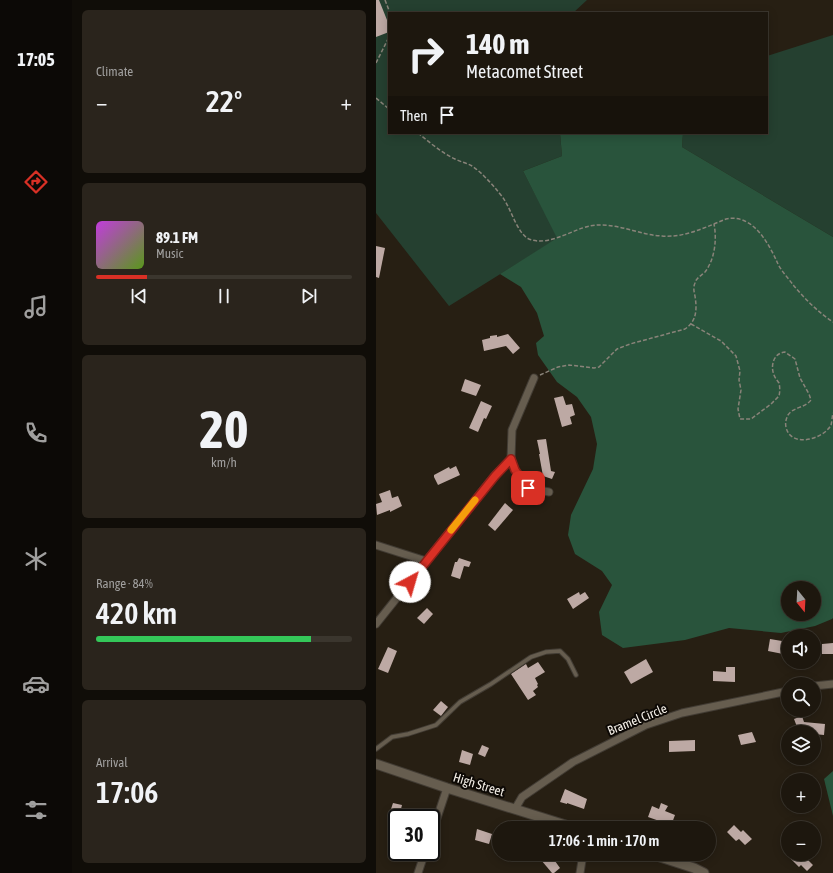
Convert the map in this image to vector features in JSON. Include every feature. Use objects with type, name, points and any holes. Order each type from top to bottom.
[{"type":"street","points":[[534,378],[512,430],[511,459],[515,470],[528,488],[549,492]]},
{"type":"street","points":[[376,624],[495,476],[511,459]]},
{"type":"street","points":[[376,545],[426,561]]},
{"type":"street","points":[[821,685],[833,684]]},
{"type":"street","name":"Bramel Circle","points":[[515,809],[522,797],[573,762],[646,725],[682,714],[781,693]]},
{"type":"street","name":"High Street","points":[[376,764],[553,821]]},
{"type":"street","points":[[440,809],[447,788]]},
{"type":"street","points":[[418,873],[423,861]]},
{"type":"street","points":[[580,873],[581,861]]},
{"type":"street","points":[[672,861],[704,873]]},
{"type":"lane","points":[[376,749],[392,737],[408,734],[436,725],[460,702],[491,684],[531,657],[546,652],[560,651],[568,659],[576,675]]},
{"type":"path","points":[[385,0],[390,12]]},
{"type":"path","points":[[376,63],[388,40]]},
{"type":"path","points":[[376,98],[388,108]]},
{"type":"path","points":[[419,134],[450,156],[472,166],[481,173],[506,201],[521,231],[531,240],[554,239],[590,226],[603,225],[655,235],[679,235],[734,218],[742,220],[760,233],[772,249],[781,268],[795,287],[809,302],[833,322]]},
{"type":"path","points":[[534,378],[558,367],[569,365],[594,368],[599,367],[617,349],[685,329],[691,324],[695,319],[696,313],[694,284],[707,268],[713,254],[716,233],[714,224]]},
{"type":"path","points":[[691,324],[720,341],[736,356],[740,371],[739,380],[741,390],[738,409],[740,419],[751,419],[779,396],[779,385],[774,377],[772,366],[774,358],[780,352],[789,353],[795,359],[800,378],[811,400],[806,405],[790,412],[788,415],[786,419],[786,427],[789,435],[800,439],[820,436],[830,426],[833,413]]},
{"type":"green space","points":[[376,0],[587,0],[574,12],[388,12],[388,134],[560,134],[562,156],[523,171],[558,238],[449,306],[376,213]]},
{"type":"green space","points":[[833,35],[833,237],[682,147],[683,134],[768,134],[768,56]]},
{"type":"green space","points":[[560,134],[683,134],[682,147],[833,237],[832,619],[815,626],[800,629],[781,629],[781,633],[729,628],[685,640],[623,648],[602,635],[599,612],[612,585],[602,571],[575,554],[568,535],[571,515],[593,469],[597,444],[591,417],[577,397],[557,382],[538,355],[536,343],[544,336],[537,313],[521,287],[500,274],[557,238],[523,171],[562,156]]},
{"type":"green space","points":[[833,771],[833,816],[824,779]]},
{"type":"building","points":[[376,0],[379,0],[388,22],[388,32],[376,37]]},
{"type":"building","points":[[376,246],[385,248],[379,278],[376,277]]},
{"type":"building","points":[[508,334],[520,348],[513,354],[506,346],[484,351],[482,340],[490,338],[490,336],[497,335],[497,337]]},
{"type":"building","points":[[465,379],[481,385],[476,396],[461,391]]},
{"type":"building","points":[[563,396],[566,405],[572,404],[575,415],[570,417],[572,424],[562,427],[554,398]]},
{"type":"building","points":[[481,401],[492,406],[486,419],[484,418],[478,432],[469,428]]},
{"type":"building","points":[[546,439],[551,471],[555,472],[552,479],[543,476],[539,454],[537,440]]},
{"type":"building","points":[[456,466],[460,475],[438,485],[434,475],[449,467],[450,469]]},
{"type":"building","points":[[390,490],[392,498],[398,496],[402,506],[390,512],[390,510],[377,515],[376,504],[382,502],[379,494]]},
{"type":"building","points":[[505,503],[513,510],[495,531],[488,525]]},
{"type":"building","points":[[459,558],[471,562],[469,567],[464,566],[460,579],[451,576],[455,562],[457,562]]},
{"type":"building","points":[[579,592],[580,595],[585,592],[589,598],[573,609],[567,599]]},
{"type":"building","points":[[427,608],[433,614],[424,624],[417,618]]},
{"type":"building","points":[[770,639],[781,641],[781,654],[768,651]]},
{"type":"building","points":[[833,643],[833,654],[822,654],[822,644]]},
{"type":"building","points":[[388,647],[397,651],[388,673],[378,669]]},
{"type":"building","points":[[646,659],[653,672],[631,684],[624,672]]},
{"type":"building","points":[[538,662],[545,672],[535,678],[538,687],[533,691],[536,695],[528,700],[511,674],[526,664],[528,668]]},
{"type":"building","points":[[726,667],[735,667],[735,682],[713,681],[713,671],[726,672]]},
{"type":"building","points":[[441,701],[448,707],[441,716],[433,710]]},
{"type":"building","points":[[802,717],[804,722],[825,724],[824,735],[821,735],[821,725],[796,725],[794,719]]},
{"type":"building","points":[[752,732],[756,742],[741,745],[738,735]]},
{"type":"building","points":[[695,740],[695,751],[669,752],[669,741]]},
{"type":"building","points":[[482,745],[489,748],[485,757],[478,754]]},
{"type":"building","points":[[462,750],[473,754],[470,765],[459,762]]},
{"type":"building","points":[[565,789],[587,799],[584,809],[560,802]]},
{"type":"building","points":[[393,803],[402,805],[401,809],[391,809]]},
{"type":"building","points":[[661,803],[668,806],[665,811],[675,815],[673,821],[659,821],[648,817],[652,806],[659,809]]},
{"type":"building","points":[[734,825],[741,832],[743,830],[752,839],[745,845],[739,839],[736,841],[727,832]]},
{"type":"building","points":[[477,829],[492,834],[489,844],[475,840]]},
{"type":"building","points":[[542,861],[555,861],[560,868],[552,873]]},
{"type":"building","points":[[793,861],[809,861],[813,865],[807,871],[801,865],[799,867]]},
{"type":"slow traffic","points":[[451,530],[475,500]]},
{"type":"route","points":[[410,582],[495,476],[511,459],[515,470],[528,488]]}]
